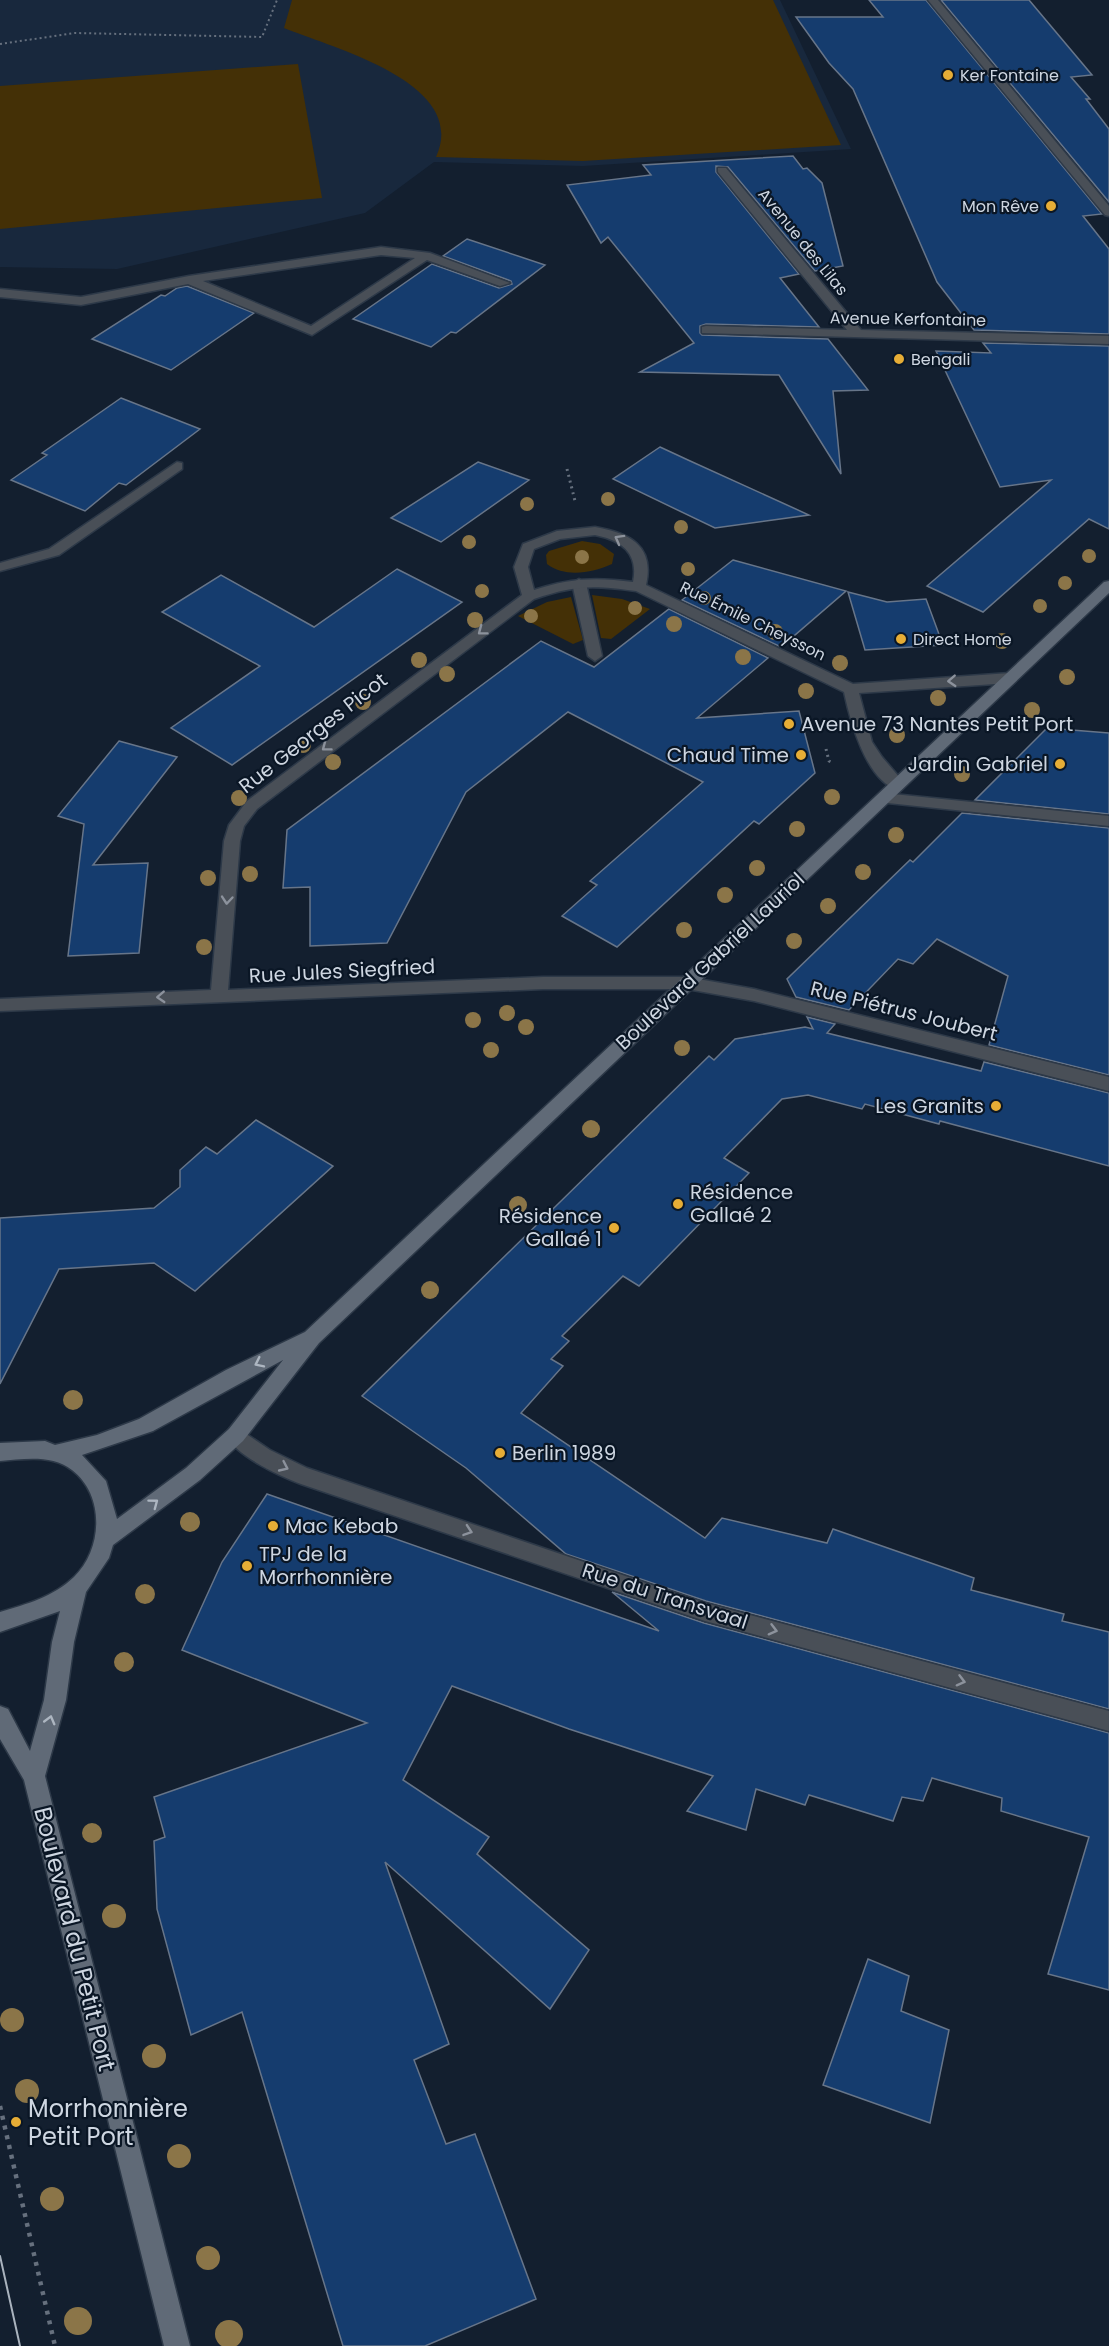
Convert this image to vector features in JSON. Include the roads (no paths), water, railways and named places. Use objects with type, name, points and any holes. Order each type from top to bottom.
[{"type":"main road","name":"Boulevard Gabriel Lauriol","points":[[107,1538],[193,1474],[236,1435],[312,1337],[1109,585]]},
{"type":"main road","name":"Boulevard Gabriel Lauriol","points":[[56,1453],[98,1443],[146,1425],[232,1376],[312,1337]]},
{"type":"main road","points":[[0,1452],[18,1448],[56,1453],[76,1463],[93,1477],[104,1495],[109,1516],[107,1538],[96,1565],[76,1590],[46,1611],[22,1619],[0,1622]]},
{"type":"main road","name":"Boulevard du Petit Port","points":[[34,1776],[55,1700],[63,1642],[76,1590]]},
{"type":"main road","name":"Boulevard du Petit Port","points":[[0,1716],[14,1745],[34,1776],[177,2346]]},
{"type":"street","points":[[933,0],[1109,213]]},
{"type":"street","name":"Avenue des Lilas","points":[[722,170],[858,335]]},
{"type":"street","points":[[0,293],[81,301],[189,280],[381,250],[426,256],[504,283]]},
{"type":"street","points":[[189,280],[312,331],[426,256]]},
{"type":"street","name":"Avenue Kerfontaine","points":[[706,330],[1109,340]]},
{"type":"street","points":[[0,567],[54,552],[177,466]]},
{"type":"street","points":[[530,596],[521,567],[528,547],[550,535],[575,531],[599,531],[619,537],[631,547],[639,558],[642,569],[639,588]]},
{"type":"street","name":"Rue Émile Cheysson","points":[[530,596],[546,589],[579,583],[608,582],[639,588],[850,689],[1010,678]]},
{"type":"street","points":[[579,583],[595,656]]},
{"type":"street","name":"Rue Georges Picot","points":[[219,998],[232,841],[237,825],[252,804],[530,596]]},
{"type":"street","points":[[850,689],[862,743],[873,760],[898,785]]},
{"type":"street","points":[[884,798],[1109,821]]},
{"type":"street","name":"Rue Jules Siegfried","points":[[0,1005],[187,996],[219,998],[543,983],[687,983]]},
{"type":"street","name":"Rue Piétrus Joubert","points":[[687,983],[754,995],[1109,1084]]},
{"type":"street","name":"Rue du Transvaal","points":[[236,1435],[271,1461],[302,1475],[705,1612],[1109,1721]]},
{"type":"tram line","points":[[0,2256],[20,2346]]},
{"type":"place","name":"Ker Fontaine","points":[[948,75]]},
{"type":"place","name":"Mon Rêve","points":[[1051,206]]},
{"type":"place","name":"Bengali","points":[[899,359]]},
{"type":"place","name":"Direct Home","points":[[901,639]]},
{"type":"place","name":"Avenue 73 Nantes Petit Port","points":[[789,724]]},
{"type":"place","name":"Chaud Time","points":[[801,755]]},
{"type":"place","name":"Jardin Gabriel","points":[[1060,764]]},
{"type":"place","name":"Les Granits","points":[[996,1106]]},
{"type":"place","name":"Résidence Gallaé 2","points":[[678,1204]]},
{"type":"place","name":"Résidence Gallaé 1","points":[[614,1228]]},
{"type":"place","name":"Berlin 1989","points":[[500,1453]]},
{"type":"place","name":"Mac Kebab","points":[[273,1526]]},
{"type":"place","name":"TPJ de la Morrhonnière","points":[[247,1566]]},
{"type":"place","name":"Morrhonnière Petit Port","points":[[16,2122]]}]
